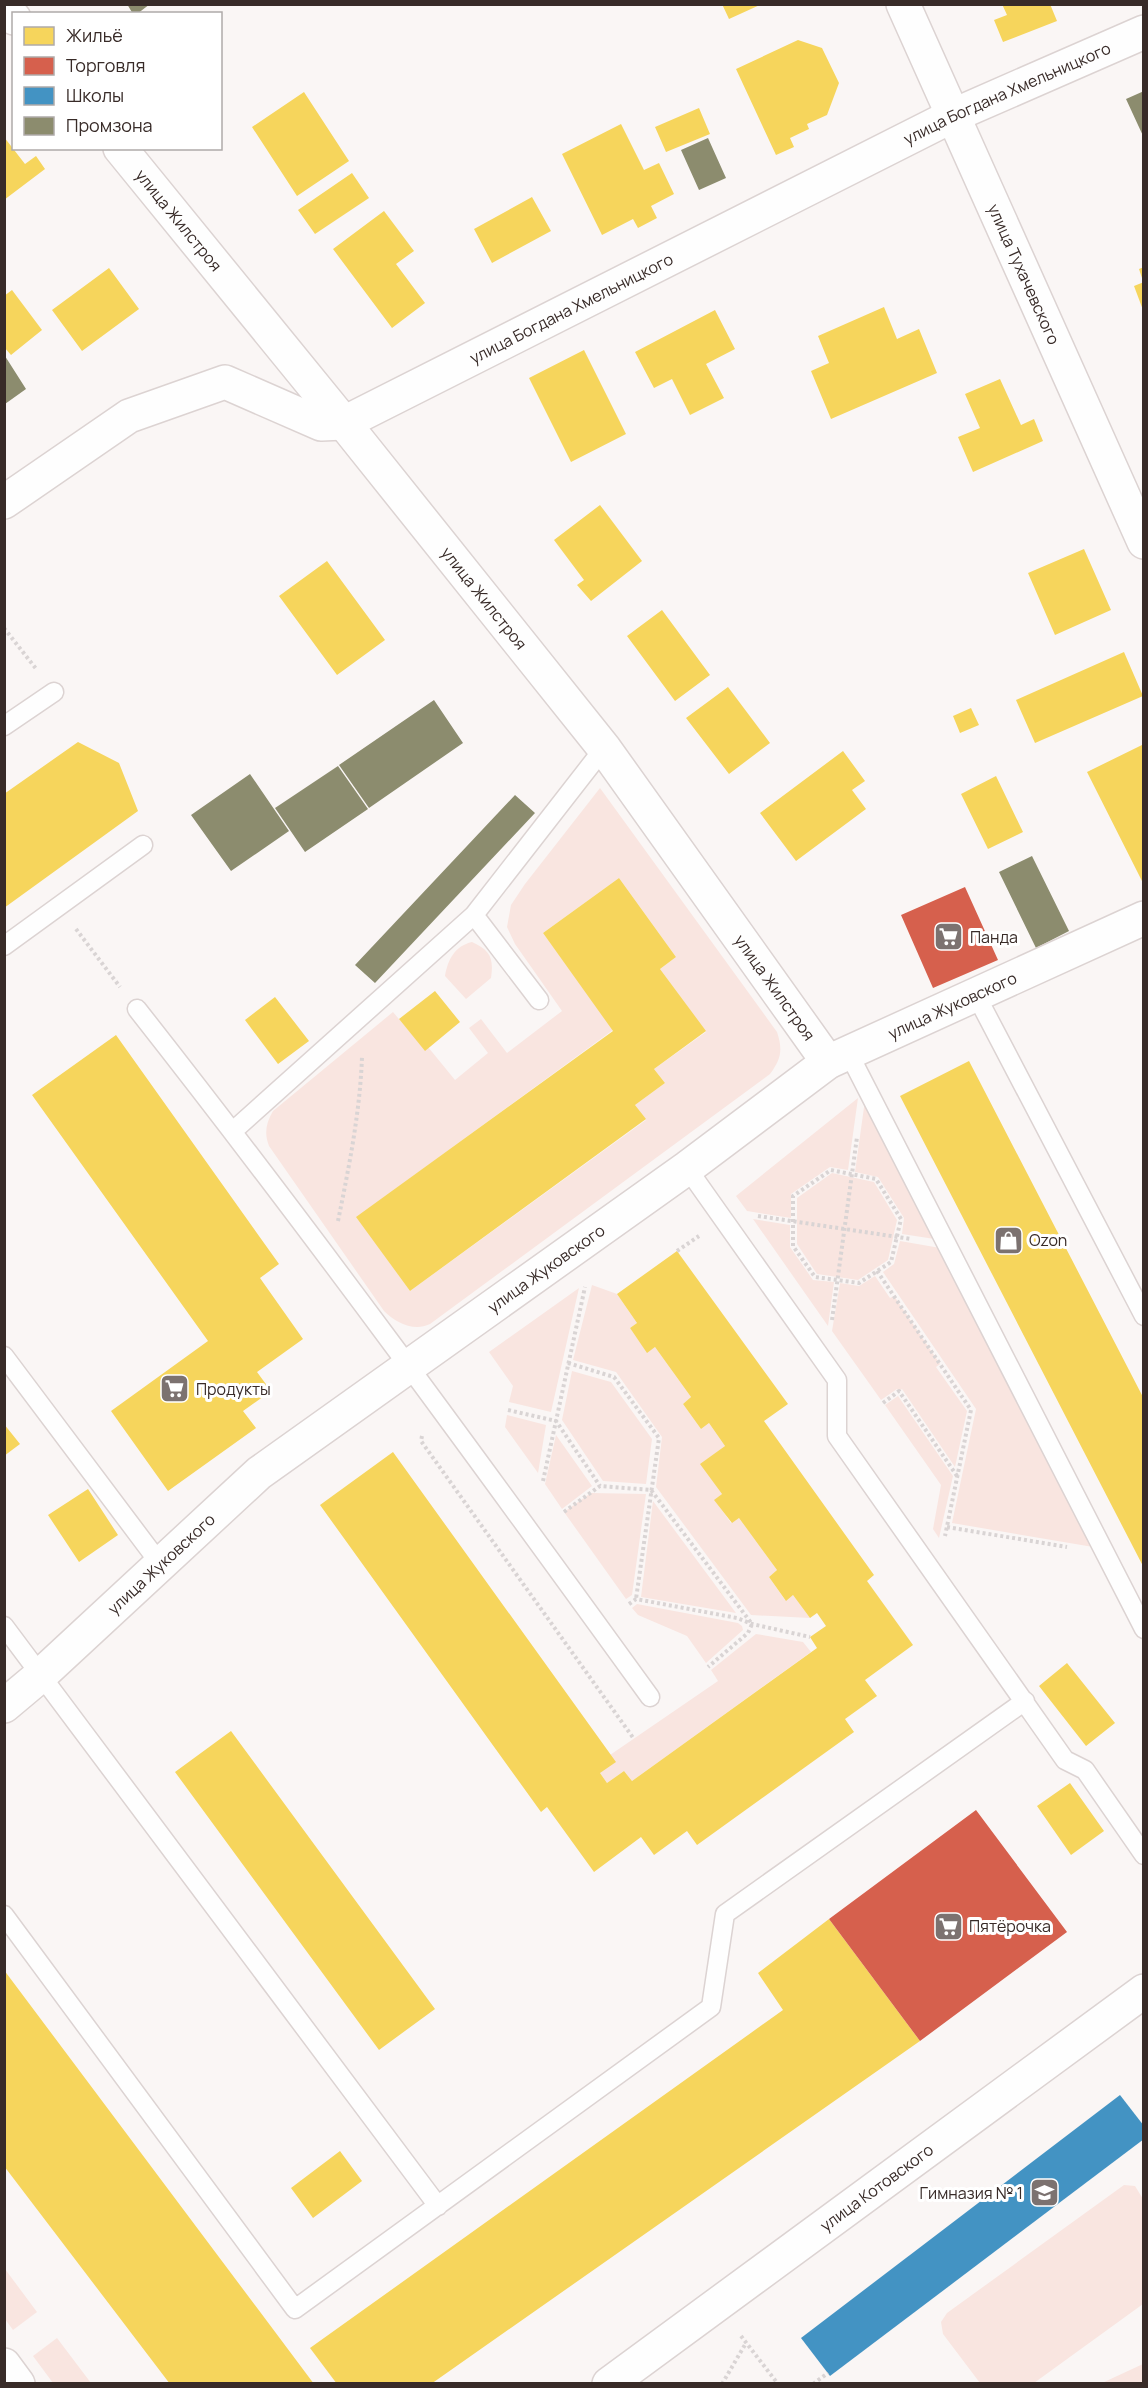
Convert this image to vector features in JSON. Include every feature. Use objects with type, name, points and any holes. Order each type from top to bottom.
[{"type":"street","name":"улица Тухачевского","points":[[903,4],[1143,542]]},
{"type":"street","name":"улица Богдана Хмельницкого","points":[[344,423],[952,116],[1143,32]]},
{"type":"street","name":"улица Жилстроя","points":[[122,150],[604,748],[838,1057]]},
{"type":"street","points":[[4,502],[129,416],[225,382],[321,424],[344,423]]},
{"type":"street","name":"улица Жуковского","points":[[4,1706],[41,1675],[259,1473],[838,1057],[1143,918]]},
{"type":"street","name":"улица Котовского","points":[[609,2384],[1143,1991]]},
{"type":"street","points":[[4,2365],[18,2384]]},
{"type":"lane","points":[[4,726],[54,692]]},
{"type":"lane","points":[[233,1131],[474,915],[604,748]]},
{"type":"lane","points":[[4,946],[143,845]]},
{"type":"lane","points":[[474,915],[539,1000]]},
{"type":"lane","points":[[976,994],[1143,1316]]},
{"type":"lane","points":[[137,1009],[233,1131],[430,1394],[650,1697]]},
{"type":"lane","points":[[838,1057],[864,1083],[1143,1629]]},
{"type":"lane","points":[[687,1167],[837,1380],[837,1436],[1065,1760],[1085,1770],[1143,1855]]},
{"type":"lane","points":[[4,1356],[161,1565]]},
{"type":"lane","points":[[4,1626],[438,2206]]},
{"type":"lane","points":[[4,1915],[295,2309],[711,2007],[725,1914],[1025,1701]]},
{"type":"path","points":[[4,628],[54,692]]},
{"type":"path","points":[[58,906],[137,1009]]},
{"type":"path","points":[[336,1227],[351,1158],[361,1086],[363,1014]]},
{"type":"path","points":[[830,1328],[864,1083]]},
{"type":"path","points":[[831,1170],[876,1179],[901,1219],[891,1262],[859,1283],[815,1277],[793,1246],[793,1221],[793,1196],[831,1170]]},
{"type":"path","points":[[750,1215],[947,1244]]},
{"type":"path","points":[[877,1271],[971,1410],[936,1574]]},
{"type":"path","points":[[543,1481],[586,1283]]},
{"type":"path","points":[[568,1363],[614,1377],[659,1438],[636,1599]]},
{"type":"path","points":[[883,1402],[899,1391],[957,1477]]},
{"type":"path","points":[[430,1394],[421,1441],[634,1739]]},
{"type":"path","points":[[508,1410],[556,1421],[600,1486]]},
{"type":"path","points":[[564,1512],[600,1486],[651,1490],[752,1624]]},
{"type":"path","points":[[947,1527],[1104,1552]]},
{"type":"path","points":[[629,1604],[636,1599],[737,1618],[752,1624],[810,1637]]},
{"type":"path","points":[[708,1667],[748,1633],[752,1624]]},
{"type":"path","points":[[741,2336],[778,2384]]},
{"type":"path","points":[[722,2384],[746,2342]]},
{"type":"path","points":[[813,2384],[828,2373]]},
{"type":"shaded area","points":[[600,788],[777,1032],[780,1044],[779,1059],[770,1074],[430,1324],[412,1327],[394,1319],[384,1311],[269,1146],[267,1124],[273,1111],[393,1012],[425,1050],[428,1047],[455,1080],[488,1053],[469,1028],[481,1019],[507,1053],[562,1011],[515,944],[507,927],[511,905]],"holes":[[[619,878],[676,957],[660,969],[706,1032],[654,1069],[665,1083],[635,1105],[646,1120],[410,1291],[357,1217],[613,1030],[543,933]]]},
{"type":"shaded area","points":[[472,942],[487,952],[491,960],[492,971],[491,978],[466,999],[445,976],[453,954]]},
{"type":"shaded area","points":[[866,1093],[941,1240],[902,1234],[904,1218],[878,1177],[855,1172]]},
{"type":"shaded area","points":[[858,1098],[848,1170],[830,1167],[791,1194],[791,1218],[747,1211],[736,1196]]},
{"type":"shaded area","points":[[832,1173],[874,1182],[897,1220],[888,1260],[858,1280],[817,1274],[797,1244],[797,1198]]},
{"type":"shaded area","points":[[753,1219],[790,1225],[790,1247],[813,1280],[834,1282],[828,1326]]},
{"type":"shaded area","points":[[900,1241],[946,1249],[1099,1548],[952,1523],[976,1409],[883,1272],[894,1264]]},
{"type":"shaded area","points":[[875,1276],[890,1298],[894,1296],[940,1364],[936,1367],[967,1411],[955,1467],[902,1389],[899,1391],[897,1389],[881,1400],[832,1331],[840,1283],[859,1286]]},
{"type":"shaded area","points":[[592,1285],[617,1294],[637,1323],[630,1328],[647,1352],[655,1347],[691,1397],[683,1404],[701,1429],[709,1423],[725,1446],[701,1464],[722,1494],[715,1500],[731,1523],[739,1518],[777,1570],[769,1577],[785,1600],[793,1595],[810,1618],[751,1615],[656,1487],[662,1437],[616,1372],[573,1360]]},
{"type":"shaded area","points":[[579,1288],[551,1412],[509,1402],[513,1386],[489,1352]]},
{"type":"shaded area","points":[[572,1371],[611,1382],[652,1439],[646,1484],[603,1481],[562,1420]]},
{"type":"shaded area","points":[[898,1396],[953,1476],[939,1538],[933,1529],[941,1485],[885,1405]]},
{"type":"shaded area","points":[[507,1415],[546,1425],[538,1473],[505,1427]]},
{"type":"shaded area","points":[[556,1435],[592,1486],[562,1509],[545,1484]]},
{"type":"shaded area","points":[[591,1493],[646,1494],[632,1595],[626,1599],[564,1512]]},
{"type":"shaded area","points":[[653,1501],[736,1613],[641,1597]]},
{"type":"shaded area","points":[[637,1604],[738,1623],[743,1630],[706,1663],[687,1636],[638,1615],[632,1608]]},
{"type":"shaded area","points":[[756,1634],[803,1642],[811,1652],[632,1781],[624,1771],[607,1783],[600,1773],[610,1755],[718,1681],[711,1670]]},
{"type":"shaded area","points":[[1124,2185],[1135,2186],[1143,2199],[1143,2304],[1034,2383],[980,2383],[943,2334],[941,2322],[947,2313]]},
{"type":"shaded area","points":[[5,2269],[37,2312],[13,2330],[5,2319]]},
{"type":"shaded area","points":[[57,2338],[91,2383],[53,2383],[33,2356]]},
{"type":"shaded area","points":[[1143,2364],[1143,2383],[1102,2383]]},
{"type":"building: Жильё","points":[[722,4],[762,4],[729,19]]},
{"type":"building: Жильё","points":[[1002,4],[1050,4],[1057,21],[1003,42],[994,20],[1007,15]]},
{"type":"building: Жильё","points":[[798,40],[822,48],[839,83],[827,115],[807,124],[809,129],[790,138],[794,147],[776,155],[736,69]]},
{"type":"building: Жильё","points":[[304,92],[349,161],[297,196],[252,127]]},
{"type":"building: Жильё","points":[[699,108],[710,134],[666,152],[655,127]]},
{"type":"building: Жильё","points":[[621,124],[644,170],[659,163],[674,194],[651,206],[657,218],[638,228],[633,219],[602,235],[562,154]]},
{"type":"building: Жильё","points":[[4,137],[25,164],[36,156],[45,169],[4,200]]},
{"type":"building: Жильё","points":[[352,173],[369,198],[315,234],[298,210]]},
{"type":"building: Жильё","points":[[532,197],[551,231],[492,263],[474,229]]},
{"type":"building: Жильё","points":[[384,211],[414,251],[396,264],[425,303],[392,328],[333,249]]},
{"type":"building: Жильё","points":[[1144,267],[1144,281],[1143,281],[1139,269]]},
{"type":"building: Жильё","points":[[109,268],[139,309],[82,351],[52,310]]},
{"type":"building: Жильё","points":[[1144,282],[1144,310],[1143,310],[1134,286]]},
{"type":"building: Жильё","points":[[12,290],[42,330],[11,355],[4,347],[4,296]]},
{"type":"building: Жильё","points":[[884,307],[897,339],[919,329],[937,373],[831,419],[811,371],[829,363],[818,336]]},
{"type":"building: Жильё","points":[[715,310],[735,349],[706,364],[724,398],[690,415],[672,379],[654,388],[635,352]]},
{"type":"building: Жильё","points":[[584,350],[626,434],[571,462],[529,378]]},
{"type":"building: Жильё","points":[[1000,379],[1021,425],[1034,419],[1043,441],[973,472],[958,437],[980,428],[965,394]]},
{"type":"building: Жильё","points":[[600,505],[642,561],[591,601],[577,585],[584,580],[554,540]]},
{"type":"building: Жильё","points":[[1084,549],[1111,610],[1055,635],[1028,573]]},
{"type":"building: Жильё","points":[[327,561],[385,640],[337,675],[279,596]]},
{"type":"building: Жильё","points":[[662,610],[710,675],[675,701],[627,636]]},
{"type":"building: Жильё","points":[[1124,652],[1143,696],[1035,743],[1016,700]]},
{"type":"building: Жильё","points":[[728,687],[770,743],[729,774],[686,718]]},
{"type":"building: Жильё","points":[[971,708],[979,725],[960,733],[953,716]]},
{"type":"building: Жильё","points":[[78,742],[119,763],[138,811],[4,908],[4,794]]},
{"type":"building: Жильё","points":[[1144,744],[1144,885],[1087,772]]},
{"type":"building: Жильё","points":[[843,751],[865,781],[852,790],[866,809],[796,861],[760,813]]},
{"type":"building: Жильё","points":[[996,776],[1023,832],[988,849],[961,794]]},
{"type":"building: Жильё","points":[[619,878],[676,957],[660,969],[706,1031],[654,1069],[665,1083],[635,1105],[646,1119],[410,1291],[356,1217],[613,1031],[543,933]]},
{"type":"building: Жильё","points":[[435,991],[460,1022],[425,1051],[399,1019]]},
{"type":"building: Жильё","points":[[275,997],[309,1041],[278,1064],[245,1020]]},
{"type":"building: Жильё","points":[[116,1035],[279,1264],[260,1278],[303,1339],[257,1372],[271,1391],[243,1411],[256,1428],[168,1491],[111,1411],[208,1341],[32,1095]]},
{"type":"building: Жильё","points":[[969,1061],[1144,1399],[1144,1568],[900,1096]]},
{"type":"building: Жильё","points":[[677,1251],[788,1404],[764,1421],[874,1575],[867,1581],[913,1645],[865,1680],[877,1696],[845,1719],[854,1732],[697,1845],[687,1831],[654,1855],[641,1837],[594,1872],[547,1807],[541,1812],[320,1505],[393,1452],[616,1762],[600,1773],[607,1783],[624,1771],[632,1781],[817,1648],[810,1637],[826,1626],[817,1613],[810,1618],[793,1595],[786,1601],[769,1577],[777,1570],[739,1518],[732,1523],[714,1500],[722,1494],[700,1464],[725,1446],[709,1423],[701,1429],[683,1404],[691,1397],[655,1347],[647,1353],[630,1328],[637,1323],[617,1294]]},
{"type":"building: Жильё","points":[[4,1424],[20,1444],[4,1456]]},
{"type":"building: Жильё","points":[[88,1489],[118,1535],[79,1562],[48,1515]]},
{"type":"building: Жильё","points":[[1067,1663],[1115,1723],[1086,1746],[1039,1686]]},
{"type":"building: Жильё","points":[[231,1731],[435,2009],[379,2050],[175,1772]]},
{"type":"building: Жильё","points":[[1070,1783],[1104,1831],[1071,1855],[1037,1806]]},
{"type":"building: Жильё","points":[[829,1919],[920,2041],[431,2384],[337,2384],[310,2348],[783,2010],[758,1973]]},
{"type":"building: Жильё","points":[[4,1970],[314,2384],[170,2384],[4,2166]]},
{"type":"building: Жильё","points":[[340,2151],[362,2181],[313,2218],[291,2188]]},
{"type":"building: Торговля","name":"Панда","points":[[965,887],[998,960],[933,988],[901,915]]},
{"type":"building: Торговля","name":"Пятёрочка","points":[[976,1810],[1067,1932],[920,2041],[829,1919]]},
{"type":"building: Школы","points":[[1120,2095],[1144,2126],[1144,2139],[830,2376],[801,2338]]},
{"type":"building: Промзона","points":[[127,4],[150,4],[140,12],[132,12]]},
{"type":"building: Промзона","points":[[1144,91],[1144,138],[1126,99]]},
{"type":"building: Промзона","points":[[708,138],[726,178],[699,190],[681,150]]},
{"type":"building: Промзона","points":[[5,356],[26,389],[5,404]]},
{"type":"building: Промзона","points":[[434,700],[463,743],[369,808],[339,765]]},
{"type":"building: Промзона","points":[[338,766],[368,809],[305,852],[275,808]]},
{"type":"building: Промзона","points":[[250,774],[289,831],[231,871],[191,815]]},
{"type":"building: Промзона","points":[[515,795],[535,813],[375,983],[355,965]]},
{"type":"building: Промзона","points":[[1032,856],[1069,931],[1036,948],[999,872]]},
{"type":"place","name":"Панда","points":[[949,937]]},
{"type":"place","name":"Ozon","points":[[1008,1240]]},
{"type":"place","name":"Продукты","points":[[175,1389]]},
{"type":"place","name":"Пятёрочка","points":[[948,1926]]},
{"type":"place","name":"Гимназия № 1","points":[[1044,2193]]}]
